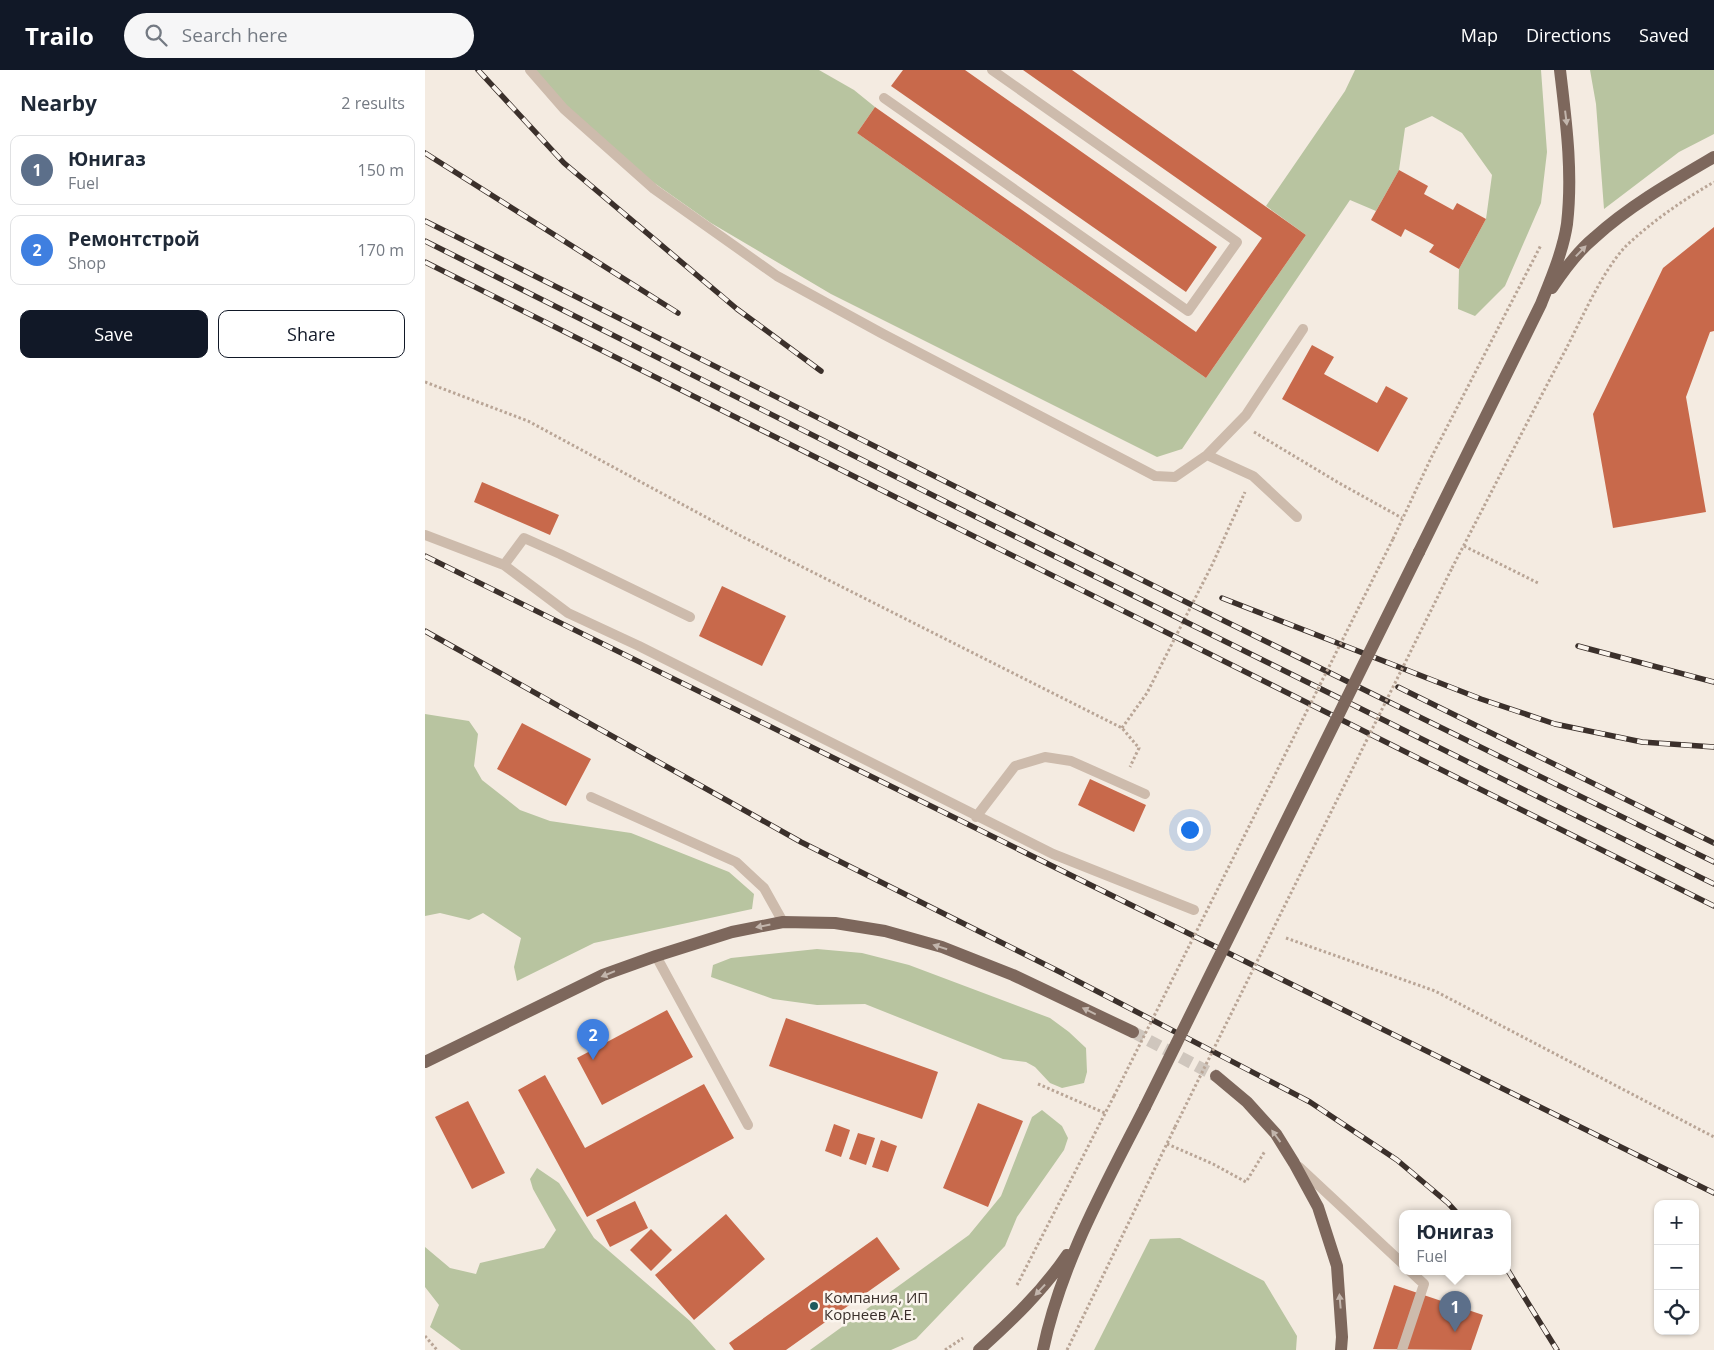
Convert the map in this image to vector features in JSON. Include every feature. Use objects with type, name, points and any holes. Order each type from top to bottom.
[{"type":"main road","points":[[1043,1350],[1059,1288],[1079,1237],[1541,304],[1556,265],[1567,225],[1570,180],[1567,124],[1560,70]]},
{"type":"main road","points":[[1541,304],[1567,265],[1593,238],[1631,209],[1714,157]]},
{"type":"main road","points":[[425,1062],[603,976],[656,956],[732,932],[783,922],[835,923],[876,929],[942,947],[1013,975],[1133,1032]]},
{"type":"main road","points":[[1216,1076],[1247,1102],[1276,1134],[1317,1207],[1337,1266],[1343,1337],[1341,1350]]},
{"type":"main road","points":[[979,1350],[1012,1321],[1052,1277],[1079,1237]]},
{"type":"lane","points":[[530,70],[564,109],[654,189],[777,276],[883,334],[1155,476],[1175,477],[1207,455],[1241,420],[1303,329]]},
{"type":"lane","points":[[884,98],[1188,311],[1237,242],[992,70]]},
{"type":"lane","points":[[1207,455],[1253,476],[1297,517]]},
{"type":"lane","points":[[425,535],[504,565],[568,613],[639,646],[976,817],[1053,854],[1194,910]]},
{"type":"lane","points":[[504,565],[524,538],[690,617]]},
{"type":"lane","points":[[976,817],[1015,766],[1045,757],[1071,761],[1145,794]]},
{"type":"lane","points":[[591,797],[736,862],[764,888],[783,922]]},
{"type":"lane","points":[[656,956],[748,1125]]},
{"type":"lane","points":[[1294,1163],[1399,1260]]},
{"type":"lane","points":[[1402,1350],[1424,1284],[1414,1275]]},
{"type":"path","points":[[1067,1350],[1175,1127],[1452,568],[1594,296],[1612,265],[1625,248],[1651,225],[1693,194],[1714,182]]},
{"type":"path","points":[[1014,1290],[1114,1096],[1544,237]]},
{"type":"path","points":[[425,382],[528,421],[739,534],[1122,728],[1139,748],[1121,784]]},
{"type":"path","points":[[1241,420],[1259,436],[1402,518]]},
{"type":"path","points":[[1122,728],[1147,693],[1212,565],[1253,476]]},
{"type":"path","points":[[1464,546],[1538,583]]},
{"type":"path","points":[[1286,938],[1435,991],[1714,1137]]},
{"type":"path","points":[[1038,1084],[1105,1113]]},
{"type":"path","points":[[1167,1144],[1213,1164],[1246,1182],[1276,1134]]},
{"type":"path","points":[[425,1336],[437,1350]]},
{"type":"path","points":[[945,1350],[965,1337]]},
{"type":"green space","points":[[535,70],[819,70],[854,90],[875,107],[857,133],[1206,378],[1306,235],[1266,206],[1345,91],[1355,70],[1541,70],[1547,152],[1541,203],[1505,286],[1475,316],[1458,309],[1459,269],[1486,219],[1492,175],[1462,133],[1432,116],[1405,128],[1399,170],[1376,211],[1350,200],[1182,449],[1157,457],[831,294],[711,223],[650,180],[567,108]]},
{"type":"green space","points":[[1590,70],[1714,70],[1714,134],[1679,152],[1604,209],[1596,104]]},
{"type":"green space","points":[[425,714],[469,721],[478,734],[474,766],[482,780],[520,810],[550,821],[631,833],[729,872],[754,894],[752,909],[594,943],[517,981],[514,967],[521,938],[483,913],[469,920],[440,913],[425,916]]},
{"type":"green space","points":[[817,949],[862,953],[909,965],[1050,1018],[1086,1048],[1087,1072],[1084,1083],[1062,1088],[1050,1083],[1035,1067],[1026,1062],[1003,1059],[865,1004],[817,1005],[773,999],[711,977],[713,965],[731,958]]},
{"type":"green space","points":[[1042,1110],[1062,1126],[1068,1138],[1064,1150],[1017,1217],[1005,1246],[916,1339],[891,1350],[810,1350],[969,1235],[1001,1196],[1032,1117]]},
{"type":"green space","points":[[537,1168],[559,1183],[594,1238],[690,1321],[716,1350],[461,1350],[430,1327],[439,1305],[425,1287],[425,1247],[450,1268],[476,1274],[480,1263],[544,1248],[556,1230],[533,1189],[530,1179]]},
{"type":"green space","points":[[1180,1238],[1264,1281],[1297,1336],[1296,1350],[1094,1350],[1150,1239]]},
{"type":"building","points":[[903,70],[965,70],[1217,247],[1186,292],[891,86]]},
{"type":"building","points":[[1023,70],[1072,70],[1306,235],[1206,378],[857,133],[875,107],[1196,332],[1262,238]]},
{"type":"building","points":[[1399,170],[1428,186],[1424,194],[1453,210],[1457,203],[1486,219],[1459,269],[1429,252],[1434,245],[1405,229],[1401,237],[1371,220]]},
{"type":"building","points":[[1714,227],[1714,331],[1710,332],[1686,397],[1706,512],[1613,528],[1593,414],[1663,268]]},
{"type":"building","points":[[1312,345],[1334,357],[1324,374],[1377,403],[1386,386],[1408,398],[1378,452],[1282,399]]},
{"type":"building","points":[[482,482],[559,515],[550,535],[474,502]]},
{"type":"building","points":[[722,586],[786,616],[762,666],[699,636]]},
{"type":"building","points":[[522,723],[591,759],[566,806],[497,769]]},
{"type":"building","points":[[1090,779],[1146,805],[1134,832],[1078,805]]},
{"type":"building","points":[[667,1010],[693,1057],[602,1105],[577,1058]]},
{"type":"building","points":[[786,1018],[938,1072],[922,1119],[769,1066]]},
{"type":"building","points":[[545,1075],[585,1148],[704,1084],[734,1138],[587,1217],[518,1090]]},
{"type":"building","points":[[468,1101],[505,1173],[472,1189],[435,1117]]},
{"type":"building","points":[[978,1103],[1023,1121],[988,1207],[943,1188]]},
{"type":"building","points":[[834,1124],[850,1130],[841,1157],[825,1151]]},
{"type":"building","points":[[858,1133],[875,1138],[866,1165],[849,1159]]},
{"type":"building","points":[[881,1140],[897,1146],[888,1172],[872,1167]]},
{"type":"building","points":[[635,1201],[648,1228],[610,1247],[596,1220]]},
{"type":"building","points":[[726,1214],[765,1259],[694,1320],[655,1275]]},
{"type":"building","points":[[651,1229],[672,1250],[651,1271],[630,1250]]},
{"type":"building","name":"Компания, ИП Корнеев А.Е.","points":[[877,1237],[900,1269],[786,1350],[734,1350],[729,1343]]},
{"type":"building","points":[[1394,1285],[1483,1315],[1471,1350],[1373,1349]]},
{"type":"tunnel","points":[[1133,1032],[1216,1076]]},
{"type":"railway","points":[[478,70],[564,163],[737,309],[821,371]]},
{"type":"railway","points":[[425,153],[678,313]]},
{"type":"railway","points":[[425,221],[1192,605],[1714,862]]},
{"type":"railway","points":[[425,241],[1714,884]]},
{"type":"railway","points":[[425,262],[1714,906]]},
{"type":"railway","points":[[425,556],[1714,1193]]},
{"type":"railway","points":[[1222,598],[1481,699],[1555,724],[1642,742],[1714,747]]},
{"type":"railway","points":[[425,631],[801,842],[1060,972],[1310,1102],[1397,1160],[1454,1210]]},
{"type":"railway","points":[[1578,646],[1714,682]]},
{"type":"railway","points":[[1398,687],[1714,843]]},
{"type":"railway","points":[[1511,1275],[1557,1350]]},
{"type":"place","name":"Ремонтстрой","points":[[593,1060]]},
{"type":"place","name":"Компания, ИП Корнеев А.Е.","points":[[814,1306]]},
{"type":"place","name":"Юнигаз","points":[[1455,1332]]}]
